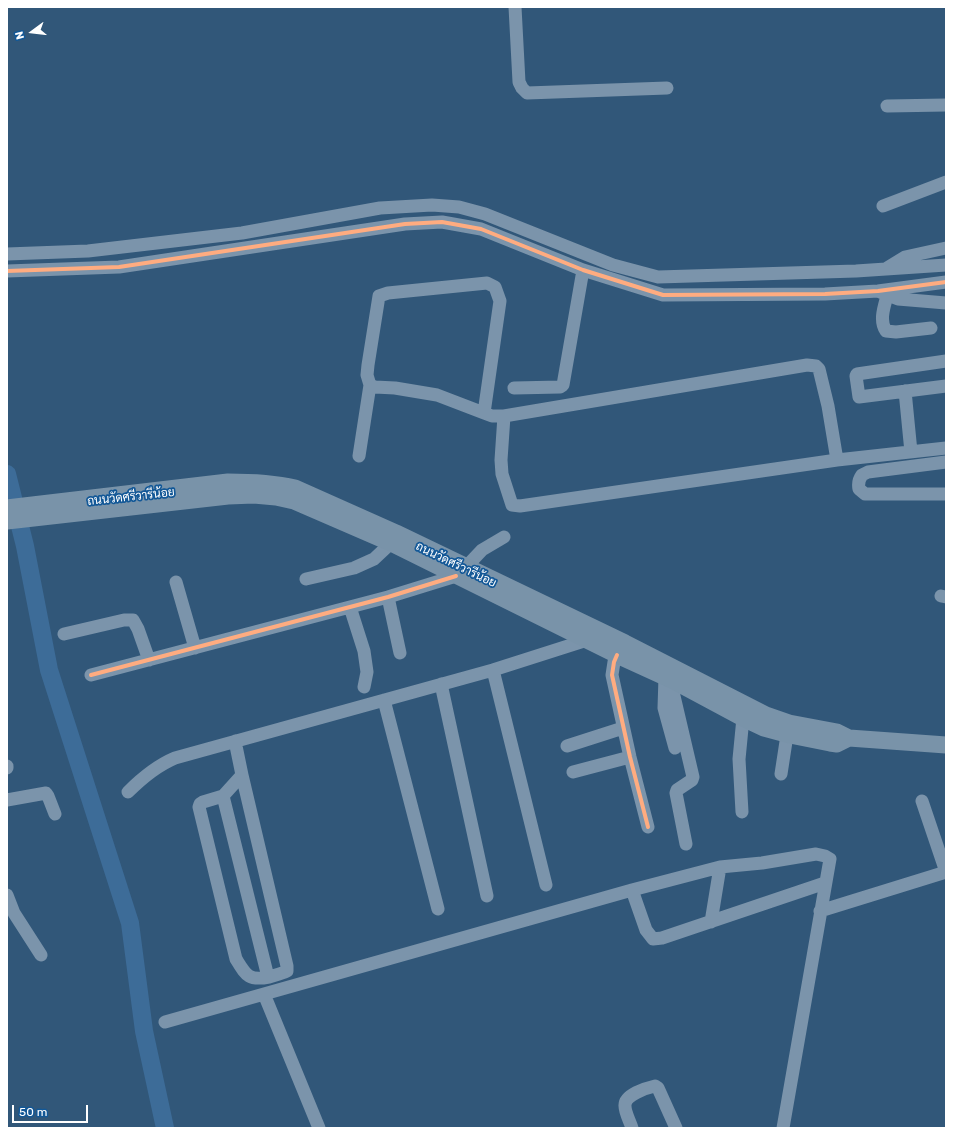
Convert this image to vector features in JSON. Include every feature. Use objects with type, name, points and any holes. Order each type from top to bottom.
[{"type":"main road","name":"ถนนวัดศรีวารีน้อย","points":[[7,521],[31,511],[228,482],[256,482],[277,484],[295,488],[396,533],[461,572],[587,640],[670,679],[764,728],[787,735],[836,744],[849,738]]},
{"type":"main road","name":"ถนนวัดศรีวารีน้อย","points":[[7,508],[31,511],[254,495],[276,497],[294,501],[625,643],[766,715],[789,723],[837,732],[849,738],[946,746]]},
{"type":"street","points":[[515,7],[519,82],[527,93],[667,88]]},
{"type":"street","points":[[886,106],[946,105]]},
{"type":"street","points":[[883,206],[946,182]]},
{"type":"street","points":[[7,254],[88,251],[242,233],[380,208],[432,205],[460,207],[485,214],[613,265],[658,277],[885,269],[946,265]]},
{"type":"street","points":[[7,271],[119,267],[405,224],[442,222],[481,229],[582,270],[663,295],[883,293],[946,282]]},
{"type":"street","points":[[242,233],[244,248]]},
{"type":"street","points":[[885,269],[905,257],[946,248]]},
{"type":"street","points":[[514,388],[560,387],[563,385],[582,270]]},
{"type":"street","points":[[725,275],[725,295]]},
{"type":"street","points":[[359,456],[370,385],[367,370],[379,296],[388,293],[487,283],[495,287],[500,301],[484,413]]},
{"type":"street","points":[[883,293],[898,299],[946,303]]},
{"type":"street","points":[[883,293],[883,327],[886,331],[896,332],[931,328]]},
{"type":"street","points":[[946,360],[856,375],[859,397],[946,386]]},
{"type":"street","points":[[370,385],[375,388],[394,388],[437,395],[492,416],[504,416],[807,365],[816,366],[819,369],[828,406],[837,460]]},
{"type":"street","points":[[905,391],[911,452]]},
{"type":"street","points":[[504,416],[501,460],[502,474],[514,506],[837,460],[946,448]]},
{"type":"street","points":[[946,462],[868,472],[862,475],[859,479],[858,485],[859,489],[865,494],[946,494]]},
{"type":"street","points":[[91,675],[388,597],[461,572],[482,550],[504,537]]},
{"type":"street","points":[[306,579],[354,568],[374,559],[391,543]]},
{"type":"street","points":[[176,582],[195,648]]},
{"type":"street","points":[[388,597],[400,653]]},
{"type":"street","points":[[350,607],[364,651],[367,672],[364,687]]},
{"type":"street","points":[[64,634],[124,620],[134,620],[149,660]]},
{"type":"street","points":[[128,792],[146,775],[169,760],[494,670],[587,640]]},
{"type":"street","points":[[617,655],[614,662],[612,675],[623,728],[648,827]]},
{"type":"street","points":[[494,670],[546,885]]},
{"type":"street","points":[[670,679],[664,708],[675,748]]},
{"type":"street","points":[[670,679],[693,777],[692,780],[677,790],[676,793],[686,844]]},
{"type":"street","points":[[441,684],[487,896]]},
{"type":"street","points":[[384,700],[438,909]]},
{"type":"street","points":[[742,812],[739,759],[743,718]]},
{"type":"street","points":[[567,746],[623,728]]},
{"type":"street","points":[[781,774],[787,735]]},
{"type":"street","points":[[235,741],[287,966],[287,971],[263,978],[250,977],[245,973],[236,959],[199,807],[203,802],[222,796],[242,775]]},
{"type":"street","points":[[573,772],[630,757]]},
{"type":"street","points":[[7,800],[46,793],[55,814]]},
{"type":"street","points":[[222,796],[263,978],[262,995],[319,1128]]},
{"type":"street","points":[[820,911],[946,872],[922,801]]},
{"type":"street","points":[[165,1022],[632,890],[720,867],[762,863],[816,854],[830,859],[783,1128]]},
{"type":"street","points":[[711,922],[720,867]]},
{"type":"street","points":[[632,890],[646,930],[653,939],[662,938],[825,883]]},
{"type":"street","points":[[7,895],[14,913],[41,955]]},
{"type":"street","points":[[632,1128],[625,1107],[625,1102],[628,1097],[655,1086],[658,1088],[676,1128]]},
{"type":"waterway","points":[[7,474],[25,546],[49,670],[130,923],[144,1031],[165,1128]]},
{"type":"cycle path","points":[[7,271],[119,267],[405,224],[442,222],[481,229],[583,270],[663,295],[825,294],[878,291],[946,282]]},
{"type":"cycle path","points":[[91,675],[388,597],[456,576]]},
{"type":"cycle path","points":[[617,655],[614,662],[612,675],[630,757],[648,827]]}]
